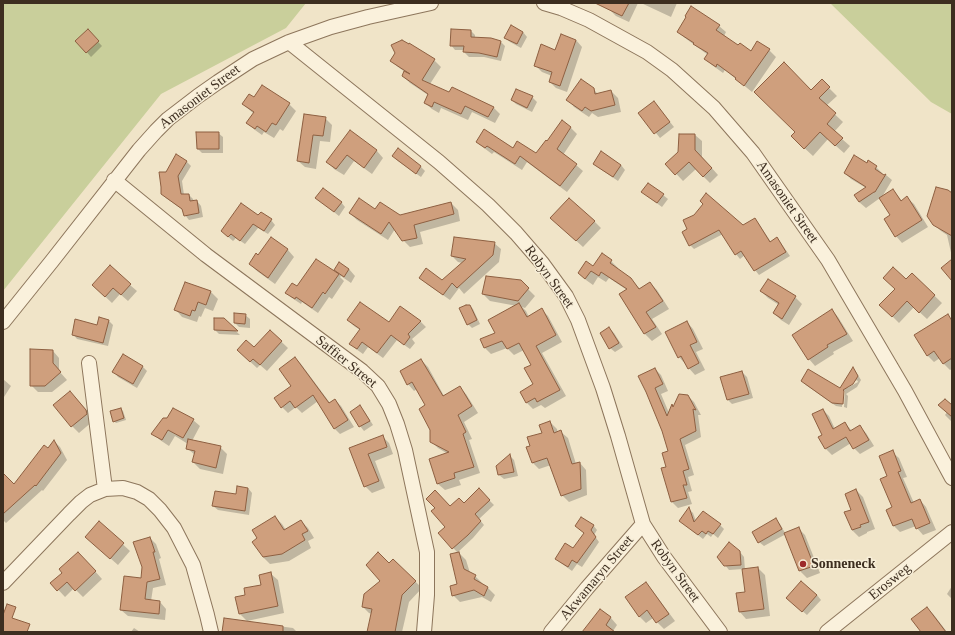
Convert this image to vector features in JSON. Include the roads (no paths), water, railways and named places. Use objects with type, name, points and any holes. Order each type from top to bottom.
[{"type":"street","name":"Amasoniet Street","points":[[3,322],[114,180],[168,119],[218,82],[253,59],[289,42],[331,27],[431,3]]},
{"type":"street","name":"Amasoniet Street","points":[[544,3],[561,8],[589,20],[647,52],[672,70],[714,108],[753,153],[828,260],[905,391],[952,478]]},
{"type":"street","name":"Robyn Street","points":[[289,42],[439,162],[488,205],[516,233],[542,263],[566,296],[578,320],[603,388],[643,524],[664,558],[720,632]]},
{"type":"street","name":"Saffier Street","points":[[114,180],[206,255],[362,371],[378,386],[389,404],[405,450],[427,552],[427,595],[424,632]]},
{"type":"street","points":[[88,363],[105,490]]},
{"type":"street","points":[[3,583],[81,502],[90,495],[105,490],[123,488],[137,492],[149,499],[174,528],[193,565],[211,632]]},
{"type":"street","name":"Akwamaryn Street","points":[[551,632],[643,524]]},
{"type":"street","name":"Erosweg","points":[[828,632],[952,532]]},
{"type":"place","name":"Sonneneck","points":[[803,564]]}]
